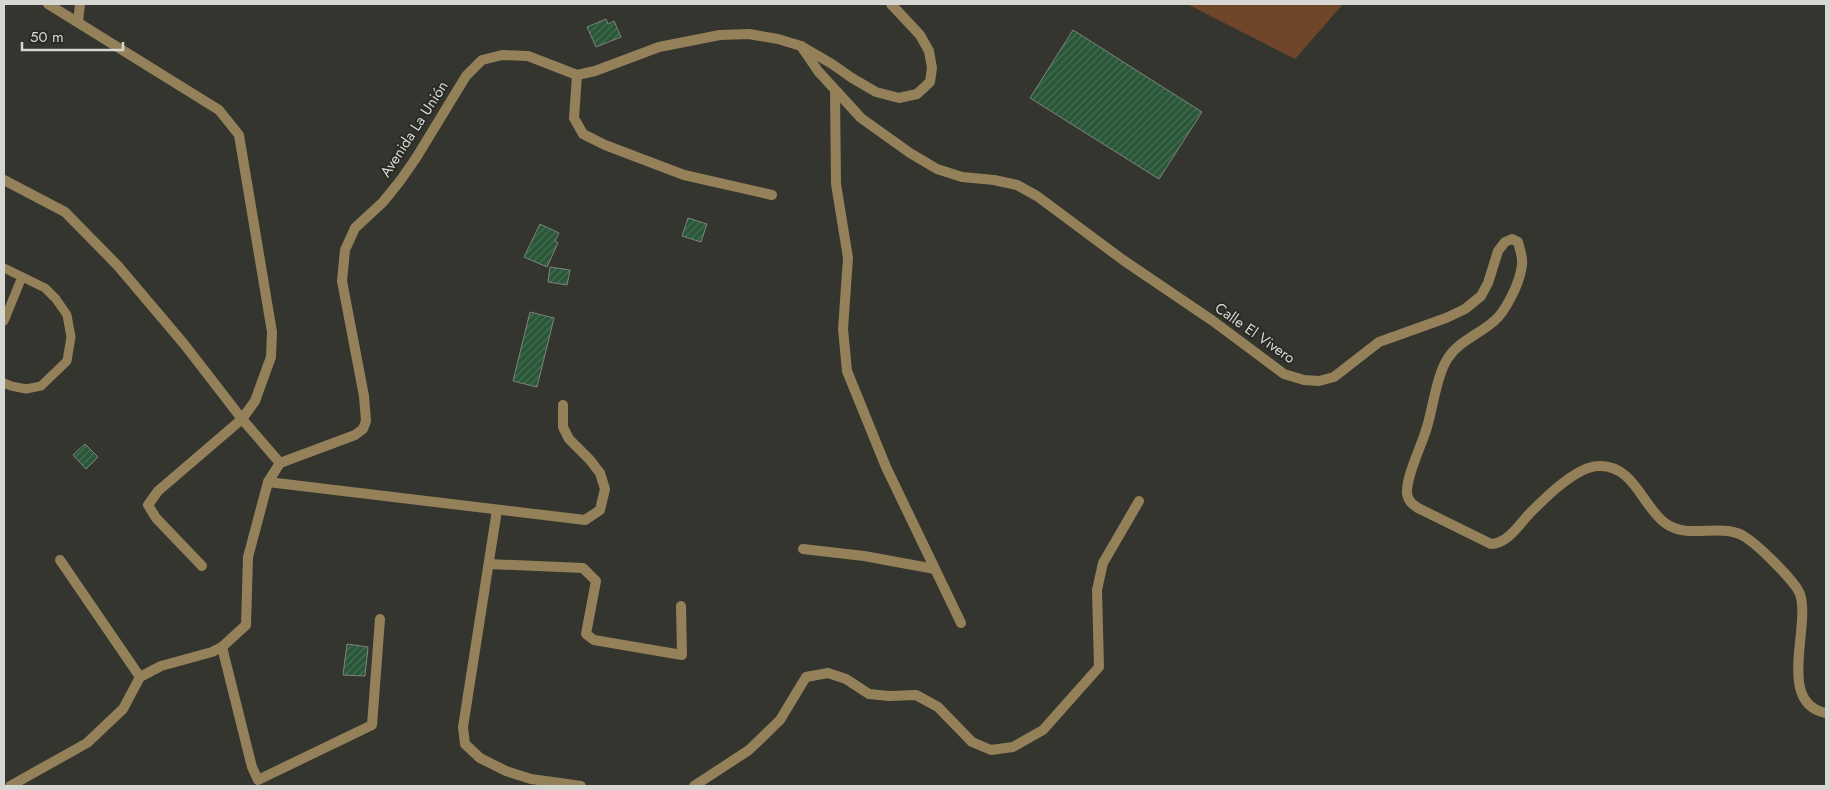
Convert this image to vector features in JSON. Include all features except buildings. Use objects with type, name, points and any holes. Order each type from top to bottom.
[{"type":"street","points":[[48,4],[219,110],[238,135],[272,332],[272,357],[255,402],[242,419],[158,491],[148,505],[156,518],[202,566]]},
{"type":"street","points":[[78,22],[80,4]]},
{"type":"street","points":[[772,195],[684,175],[605,145],[583,134],[574,118],[577,75],[595,71],[659,47],[720,35],[749,34],[778,39],[801,46],[876,92],[900,98],[917,94],[930,82],[932,68],[929,51],[920,35],[891,4]]},
{"type":"street","name":"Calle El Vivero","points":[[801,46],[835,92],[861,118],[910,153],[937,169],[962,177],[994,180],[1017,185],[1037,196],[1123,260],[1213,321],[1284,374],[1304,380],[1319,381],[1334,377],[1379,342],[1446,318],[1465,309],[1481,296],[1488,283],[1498,251],[1505,242],[1512,239],[1518,242],[1522,264],[1519,278],[1503,313],[1493,323],[1457,348],[1449,357],[1444,367],[1427,428],[1410,478],[1407,494],[1409,499],[1418,508],[1491,544],[1496,544],[1506,538],[1531,512],[1566,481],[1582,471],[1598,466],[1621,471],[1637,487],[1666,524],[1678,530],[1725,530],[1744,536],[1775,564],[1795,586],[1801,600],[1799,686],[1806,702],[1826,713]]},
{"type":"street","name":"Avenida La Unión","points":[[280,463],[355,436],[363,429],[366,422],[364,396],[342,281],[345,250],[355,228],[383,202],[416,158],[466,76],[482,60],[502,55],[528,56],[577,75]]},
{"type":"street","points":[[835,92],[836,184],[848,258],[843,329],[847,371],[886,467],[961,623]]},
{"type":"street","points":[[4,180],[65,212],[118,266],[280,463],[268,482],[248,557],[246,625],[222,647],[212,652],[161,666],[140,677],[123,709],[87,743],[10,786]]},
{"type":"street","points":[[268,482],[585,520],[600,510],[605,489],[600,473],[569,439],[563,428],[564,405]]},
{"type":"street","points":[[694,786],[749,750],[780,720],[806,677],[828,673],[846,679],[869,694],[889,696],[916,695],[938,707],[972,742],[991,750],[1013,747],[1043,730],[1099,667],[1097,590],[1103,563],[1139,501]]},
{"type":"street","points":[[497,510],[463,727],[465,744],[480,758],[506,771],[532,780],[581,786]]},
{"type":"street","points":[[803,548],[864,556],[935,569]]},
{"type":"street","points":[[60,560],[140,677]]},
{"type":"street","points":[[489,564],[584,568],[596,581],[586,634],[594,640],[682,655],[681,606]]},
{"type":"street","points":[[222,647],[252,767],[258,780],[372,725],[380,619]]},
{"type":"lane","points":[[4,268],[45,288],[56,299],[67,315],[71,337],[67,361],[40,386],[26,389],[4,383]]},
{"type":"lane","points":[[4,321],[22,277]]},
{"type":"shaded area","points":[[1187,4],[1343,4],[1295,59]]}]
